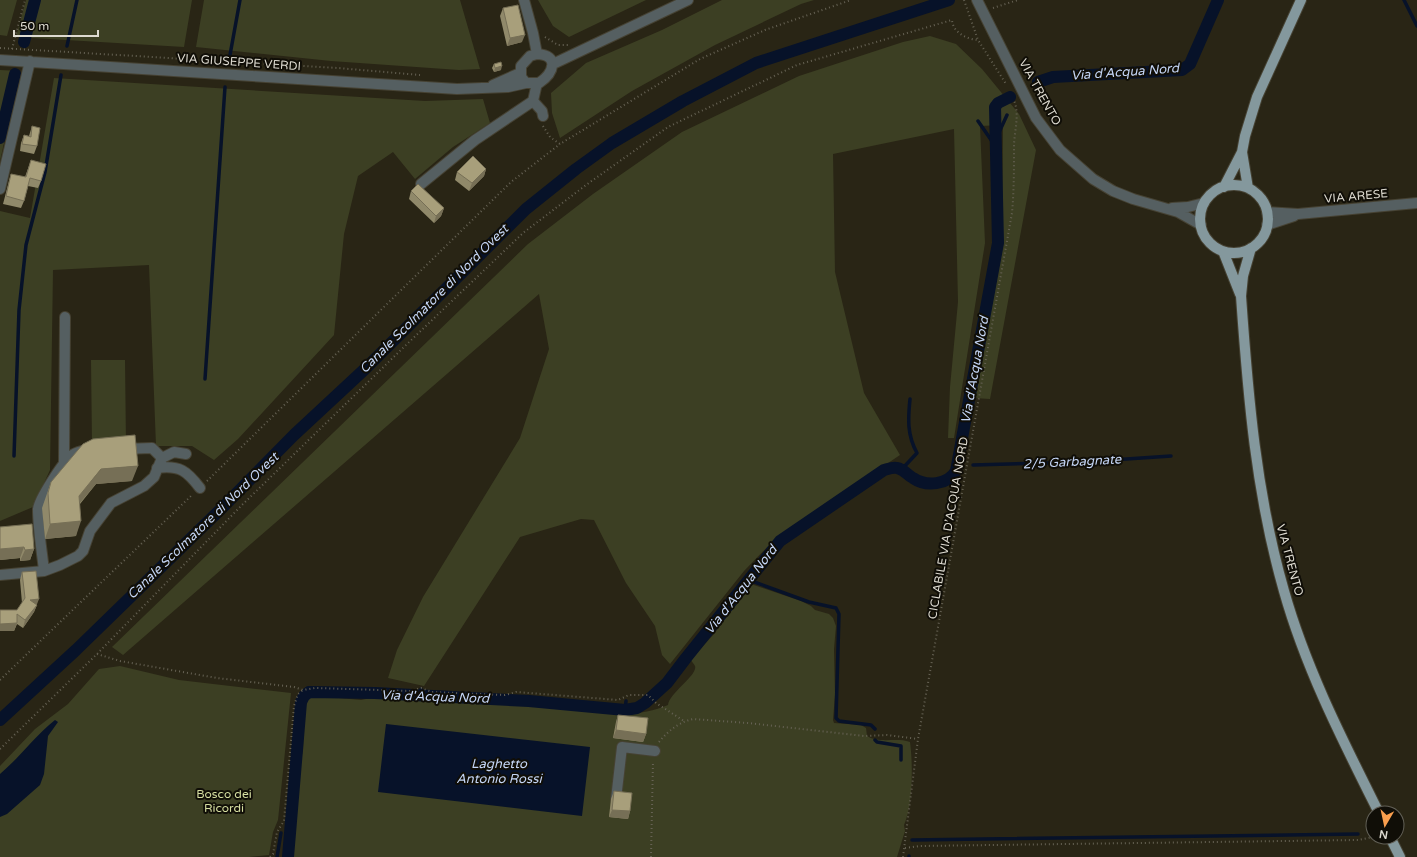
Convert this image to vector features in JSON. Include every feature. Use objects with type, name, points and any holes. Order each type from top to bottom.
[{"type":"main road","points":[[1224,187],[1242,152],[1245,136],[1257,97],[1301,0]]},
{"type":"main road","points":[[1224,187],[1238,186],[1248,188],[1242,152]]},
{"type":"main road","name":"VIA TRENTO","points":[[1204,203],[1210,195],[1224,187]]},
{"type":"main road","name":"VIA TRENTO","points":[[1248,188],[1257,194],[1263,202],[1267,212],[1267,225],[1262,238],[1251,248],[1243,276],[1240,296],[1247,387],[1257,472],[1268,529],[1282,586],[1306,656],[1322,694],[1375,805]]},
{"type":"main road","points":[[1204,203],[1201,212],[1201,225],[1206,238],[1211,243],[1223,251],[1237,252],[1251,248]]},
{"type":"main road","name":"VIA TRENTO","points":[[1223,251],[1240,296]]},
{"type":"main road","points":[[1394,845],[1400,857]]},
{"type":"street","points":[[524,0],[533,33],[536,54]]},
{"type":"street","points":[[553,64],[548,56],[536,54],[524,62],[520,73],[523,81],[526,83],[537,83],[550,74],[553,64],[688,0]]},
{"type":"street","name":"VIA TRENTO","points":[[979,5],[1036,118],[1060,150],[1093,179],[1113,191],[1133,199],[1166,207],[1201,225]]},
{"type":"street","name":"VIA GIUSEPPE VERDI","points":[[5,60],[476,90],[520,86],[526,83]]},
{"type":"street","points":[[0,189],[30,61]]},
{"type":"street","name":"VIA GIUSEPPE VERDI","points":[[476,90],[501,82],[520,73]]},
{"type":"street","points":[[421,184],[475,140],[533,101],[537,83]]},
{"type":"street","points":[[533,101],[542,113]]},
{"type":"street","name":"VIA TRENTO","points":[[1166,207],[1188,207],[1204,203]]},
{"type":"street","name":"VIA ARESE","points":[[1267,212],[1298,214],[1417,203]]},
{"type":"street","name":"VIA ARESE","points":[[1267,225],[1298,214]]},
{"type":"street","points":[[64,464],[65,317]]},
{"type":"street","points":[[113,449],[152,448],[162,458]]},
{"type":"street","points":[[44,571],[38,508],[43,497],[64,464],[72,456],[81,451],[97,450]]},
{"type":"street","points":[[0,574],[44,571],[60,565],[83,551],[90,531],[111,503],[144,486],[154,477],[162,458],[174,452],[186,454]]},
{"type":"street","points":[[157,468],[169,466],[179,468],[186,472],[200,488]]},
{"type":"street","points":[[616,799],[622,747],[655,751]]},
{"type":"path","points":[[5,60],[12,49],[25,0]]},
{"type":"path","points":[[0,680],[200,488],[512,182],[560,144],[700,59],[765,30],[851,0]]},
{"type":"path","points":[[964,0],[978,40],[1007,84]]},
{"type":"path","points":[[979,5],[1018,0]]},
{"type":"path","points":[[0,749],[97,654],[242,505],[422,330],[523,233],[586,185],[668,127],[797,65],[952,20],[954,29],[964,37],[968,40],[978,40]]},
{"type":"path","points":[[533,33],[542,31],[546,39],[558,45],[569,45]]},
{"type":"path","points":[[0,48],[338,68],[425,75]]},
{"type":"path","name":"CICLABILE VIA D’ACQUA NORD","points":[[903,857],[918,739],[1012,213],[1015,168],[1014,146],[1018,115],[1013,97]]},
{"type":"path","points":[[542,113],[538,117],[550,137],[560,144]]},
{"type":"path","points":[[97,654],[120,661],[217,678],[294,687],[303,690],[315,688],[410,690],[421,688],[432,692],[505,694],[516,692],[618,700],[629,695],[648,695],[656,703],[684,721]]},
{"type":"path","points":[[270,857],[273,854],[277,832],[284,821],[294,706],[298,694],[303,690]]},
{"type":"path","points":[[651,857],[655,751],[667,733],[684,721],[693,719],[748,723],[864,736],[886,735],[918,739]]},
{"type":"path","points":[[905,848],[920,846],[1358,840],[1365,839]]},
{"type":"green space","points":[[0,0],[17,0],[7,36],[0,35]]},
{"type":"green space","points":[[26,0],[192,0],[184,47],[16,37]]},
{"type":"green space","points":[[204,0],[460,0],[480,69],[459,70],[331,61],[196,47]]},
{"type":"green space","points":[[538,0],[646,0],[569,37],[553,26]]},
{"type":"green space","points":[[722,0],[814,0],[801,4],[715,45],[632,91],[560,138],[552,113],[551,93],[586,63],[662,30]]},
{"type":"green space","points":[[930,36],[956,44],[982,69],[1019,114],[1036,150],[990,399],[974,398],[1002,244],[1003,125],[980,126],[985,243],[954,438],[948,438],[950,387],[958,302],[954,129],[833,154],[835,272],[864,393],[900,455],[775,539],[744,571],[670,664],[662,655],[655,626],[626,583],[594,520],[581,519],[520,537],[424,686],[388,678],[397,650],[423,597],[520,438],[549,349],[539,294],[123,655],[112,647],[528,244],[593,194],[682,132],[799,76],[903,42]]},
{"type":"green space","points":[[0,70],[20,71],[0,161]]},
{"type":"green space","points":[[54,78],[425,101],[483,99],[490,123],[453,147],[415,179],[393,152],[358,176],[344,234],[334,335],[238,439],[214,460],[192,446],[156,446],[149,265],[53,270],[50,470],[33,507],[0,521],[0,211],[30,218]]},
{"type":"green space","points":[[91,360],[125,360],[126,445],[92,445]]},
{"type":"green space","points":[[751,584],[801,601],[811,606],[815,610],[829,614],[833,618],[836,626],[834,649],[834,723],[861,725],[866,728],[867,736],[877,740],[899,740],[910,742],[912,761],[911,795],[904,825],[905,831],[897,857],[293,857],[298,796],[298,770],[303,751],[304,715],[308,697],[317,696],[361,700],[376,697],[423,701],[475,701],[594,710],[622,714],[650,711],[668,705],[673,695],[695,670],[695,666],[691,660],[693,657],[714,634]]},
{"type":"green space","name":"Bosco dei Ricordi","points":[[120,666],[179,680],[291,693],[278,820],[273,832],[269,855],[249,857],[0,857],[0,766],[35,729],[68,704],[99,669]]},
{"type":"water","points":[[55,720],[58,722],[48,736],[44,774],[40,785],[7,814],[0,817],[0,774]]},
{"type":"water","name":"Laghetto Antonio Rossi","points":[[386,724],[590,747],[582,816],[378,792]]},
{"type":"building","points":[[518,5],[525,35],[510,38],[503,8]]},
{"type":"building","points":[[501,62],[502,66],[495,68],[494,64]]},
{"type":"building","points":[[32,126],[40,128],[37,146],[22,144],[24,135],[31,137]]},
{"type":"building","points":[[473,156],[486,169],[472,183],[457,172]]},
{"type":"building","points":[[31,160],[46,164],[41,181],[30,178],[24,201],[6,196],[11,174],[26,177]]},
{"type":"building","points":[[418,184],[444,208],[436,216],[411,191]]},
{"type":"building","points":[[135,435],[138,466],[101,469],[79,496],[81,521],[50,524],[48,493],[51,482],[83,444],[93,439]]},
{"type":"building","points":[[32,524],[34,549],[25,550],[24,547],[0,549],[0,527]]},
{"type":"building","points":[[36,571],[39,599],[30,600],[37,605],[25,620],[17,614],[17,623],[0,624],[0,610],[17,610],[25,598],[22,572]]},
{"type":"building","points":[[618,715],[648,718],[646,734],[616,730]]},
{"type":"building","points":[[614,791],[632,793],[630,811],[612,810]]},
{"type":"waterway","points":[[24,42],[35,0]]},
{"type":"waterway","points":[[67,46],[77,0]]},
{"type":"waterway","points":[[230,55],[240,0]]},
{"type":"waterway","name":"Canale Scolmatore di Nord Ovest","points":[[0,720],[76,650],[222,508],[294,435],[366,368],[526,209],[576,169],[612,143],[683,101],[756,63],[949,0]]},
{"type":"waterway","name":"Via d'Acqua Nord","points":[[1038,82],[1053,77],[1182,70],[1190,64],[1218,0]]},
{"type":"waterway","points":[[1404,0],[1417,26]]},
{"type":"waterway","points":[[0,138],[15,74]]},
{"type":"waterway","points":[[14,456],[19,310],[26,245],[45,172],[61,75]]},
{"type":"waterway","points":[[205,379],[225,87]]},
{"type":"waterway","name":"Via d'Acqua Nord","points":[[288,857],[301,702],[304,696],[309,692],[375,693],[529,701],[625,710],[637,708],[645,703],[667,683],[780,541],[884,470],[894,468],[899,469],[924,483],[942,482],[952,476],[956,471],[998,243],[995,107],[998,103],[1010,97]]},
{"type":"waterway","points":[[996,139],[1007,115]]},
{"type":"waterway","points":[[978,121],[996,147]]},
{"type":"waterway","points":[[902,469],[917,453],[911,440],[909,427],[910,399]]},
{"type":"waterway","name":"2/5 Garbagnate","points":[[973,465],[1082,462],[1171,456]]},
{"type":"waterway","points":[[749,580],[809,602],[836,608],[839,614],[836,718],[839,721],[871,725],[875,729]]},
{"type":"waterway","name":"Via d'Acqua Nord","points":[[421,689],[421,695]]},
{"type":"waterway","points":[[625,710],[626,701]]},
{"type":"waterway","points":[[875,740],[877,742],[901,746],[901,760]]},
{"type":"waterway","points":[[277,857],[281,833]]},
{"type":"waterway","points":[[912,840],[1358,834]]}]
